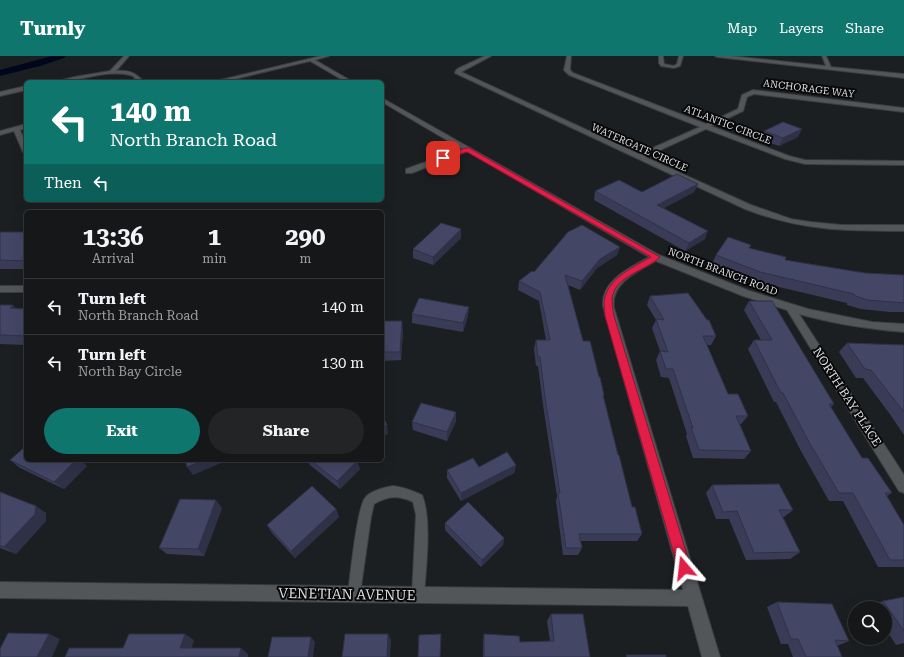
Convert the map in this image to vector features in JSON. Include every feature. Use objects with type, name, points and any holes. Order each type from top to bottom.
[{"type":"street","points":[[111,73],[127,56]]},
{"type":"street","points":[[229,80],[327,56]]},
{"type":"street","name":"WATERGATE CIRCLE","points":[[489,56],[461,69],[458,73],[748,207],[778,218],[808,224],[832,227],[904,228]]},
{"type":"street","name":"ATLANTIC CIRCLE","points":[[569,56],[567,70],[571,74],[787,158],[804,162],[904,163]]},
{"type":"street","points":[[717,56],[904,76]]},
{"type":"street","points":[[824,56],[829,68]]},
{"type":"street","points":[[311,60],[346,80]]},
{"type":"street","points":[[66,80],[90,75],[111,73],[130,74],[134,75],[139,80]]},
{"type":"street","points":[[0,94],[24,88]]},
{"type":"street","name":"ANCHORAGE WAY","points":[[638,157],[738,112],[741,110],[744,96],[752,92],[904,110]]},
{"type":"street","name":"NORTH BRANCH ROAD","points":[[384,101],[656,257],[704,278],[761,299],[817,315],[869,324],[904,328]]},
{"type":"street","points":[[0,133],[24,127]]},
{"type":"street","points":[[16,129],[24,147]]},
{"type":"street","points":[[409,171],[467,149]]},
{"type":"street","points":[[656,257],[621,278],[610,292],[608,299],[610,316],[711,657]]},
{"type":"street","points":[[0,289],[24,289]]},
{"type":"street","name":"NORTH BAY PLACE","points":[[790,308],[904,487]]},
{"type":"street","name":"VENETIAN AVENUE","points":[[0,590],[693,598]]},
{"type":"lane","points":[[661,56],[661,64],[671,67],[679,66],[681,56]]},
{"type":"lane","points":[[354,594],[365,517],[369,501],[384,492],[402,492],[418,500],[422,515],[418,595]]},
{"type":"building","points":[[783,122],[802,129],[783,138],[764,131]]},
{"type":"building","points":[[677,174],[698,184],[657,205],[708,231],[689,243],[595,191],[619,180],[642,192]]},
{"type":"building","points":[[441,223],[461,229],[433,257],[413,249]]},
{"type":"building","points":[[582,225],[620,247],[600,259],[582,281],[565,275],[583,341],[590,341],[632,507],[635,507],[642,534],[579,534],[582,548],[566,548],[558,493],[560,493],[540,357],[538,357],[536,340],[550,340],[540,292],[519,281],[532,271],[534,272],[568,232]]},
{"type":"building","points":[[0,232],[24,232],[24,261],[0,260]]},
{"type":"building","points":[[728,237],[751,245],[749,248],[786,257],[785,260],[865,273],[904,275],[904,303],[868,300],[855,296],[854,294],[760,272],[716,255]]},
{"type":"building","points":[[688,293],[707,320],[709,320],[716,336],[703,336],[728,394],[738,394],[748,416],[736,416],[751,451],[699,450],[673,369],[666,369],[660,351],[668,352],[656,319],[664,320],[650,296]]},
{"type":"building","points":[[419,298],[469,307],[463,323],[412,314]]},
{"type":"building","points":[[749,301],[772,301],[834,404],[829,404],[862,458],[868,458],[892,493],[885,493],[904,525],[904,560],[890,560],[853,493],[839,493],[809,442],[783,393],[781,393],[754,340],[772,340]]},
{"type":"building","points":[[0,305],[13,305],[10,308],[24,309],[24,336],[0,335]]},
{"type":"building","points":[[384,321],[402,321],[400,352],[384,352]]},
{"type":"building","points":[[847,343],[904,345],[904,412],[871,370],[865,369]]},
{"type":"building","points":[[421,403],[456,412],[447,432],[412,422]]},
{"type":"building","points":[[384,418],[387,425],[384,426]]},
{"type":"building","points":[[24,448],[24,462],[74,462],[54,482],[10,460]]},
{"type":"building","points":[[507,452],[516,465],[461,493],[447,470],[473,458],[479,467]]},
{"type":"building","points":[[186,462],[199,462],[187,467]]},
{"type":"building","points":[[313,462],[356,462],[337,481]]},
{"type":"building","points":[[779,484],[793,510],[779,510],[800,552],[754,553],[737,511],[723,512],[712,485]]},
{"type":"building","points":[[312,486],[336,509],[291,551],[267,525]]},
{"type":"building","points":[[0,492],[36,506],[35,514],[4,547],[0,546]]},
{"type":"building","points":[[180,499],[216,500],[198,549],[159,548]]},
{"type":"building","points":[[468,502],[504,538],[482,560],[445,523]]},
{"type":"building","points":[[904,597],[904,631],[892,614],[892,601],[883,601]]},
{"type":"building","points":[[777,602],[832,604],[848,641],[835,640],[842,657],[806,657],[798,639],[791,639]]},
{"type":"building","points":[[551,614],[583,614],[590,657],[484,657],[484,634],[519,636],[520,642],[554,641]]},
{"type":"building","points":[[8,633],[49,634],[37,657],[0,657],[0,649]]},
{"type":"building","points":[[129,634],[185,634],[180,648],[241,648],[239,657],[65,657],[69,648],[123,648]]},
{"type":"building","points":[[345,634],[388,634],[387,657],[342,657]]},
{"type":"building","points":[[441,634],[440,657],[418,657],[419,635]]},
{"type":"building","points":[[272,637],[311,637],[308,657],[268,657]]},
{"type":"building","points":[[626,655],[666,655],[666,657],[627,657]]},
{"type":"waterway","points":[[0,73],[37,64],[61,56]]},
{"type":"route","points":[[443,158],[467,149],[656,257],[621,278],[610,292],[608,299],[610,316],[684,568]]}]
